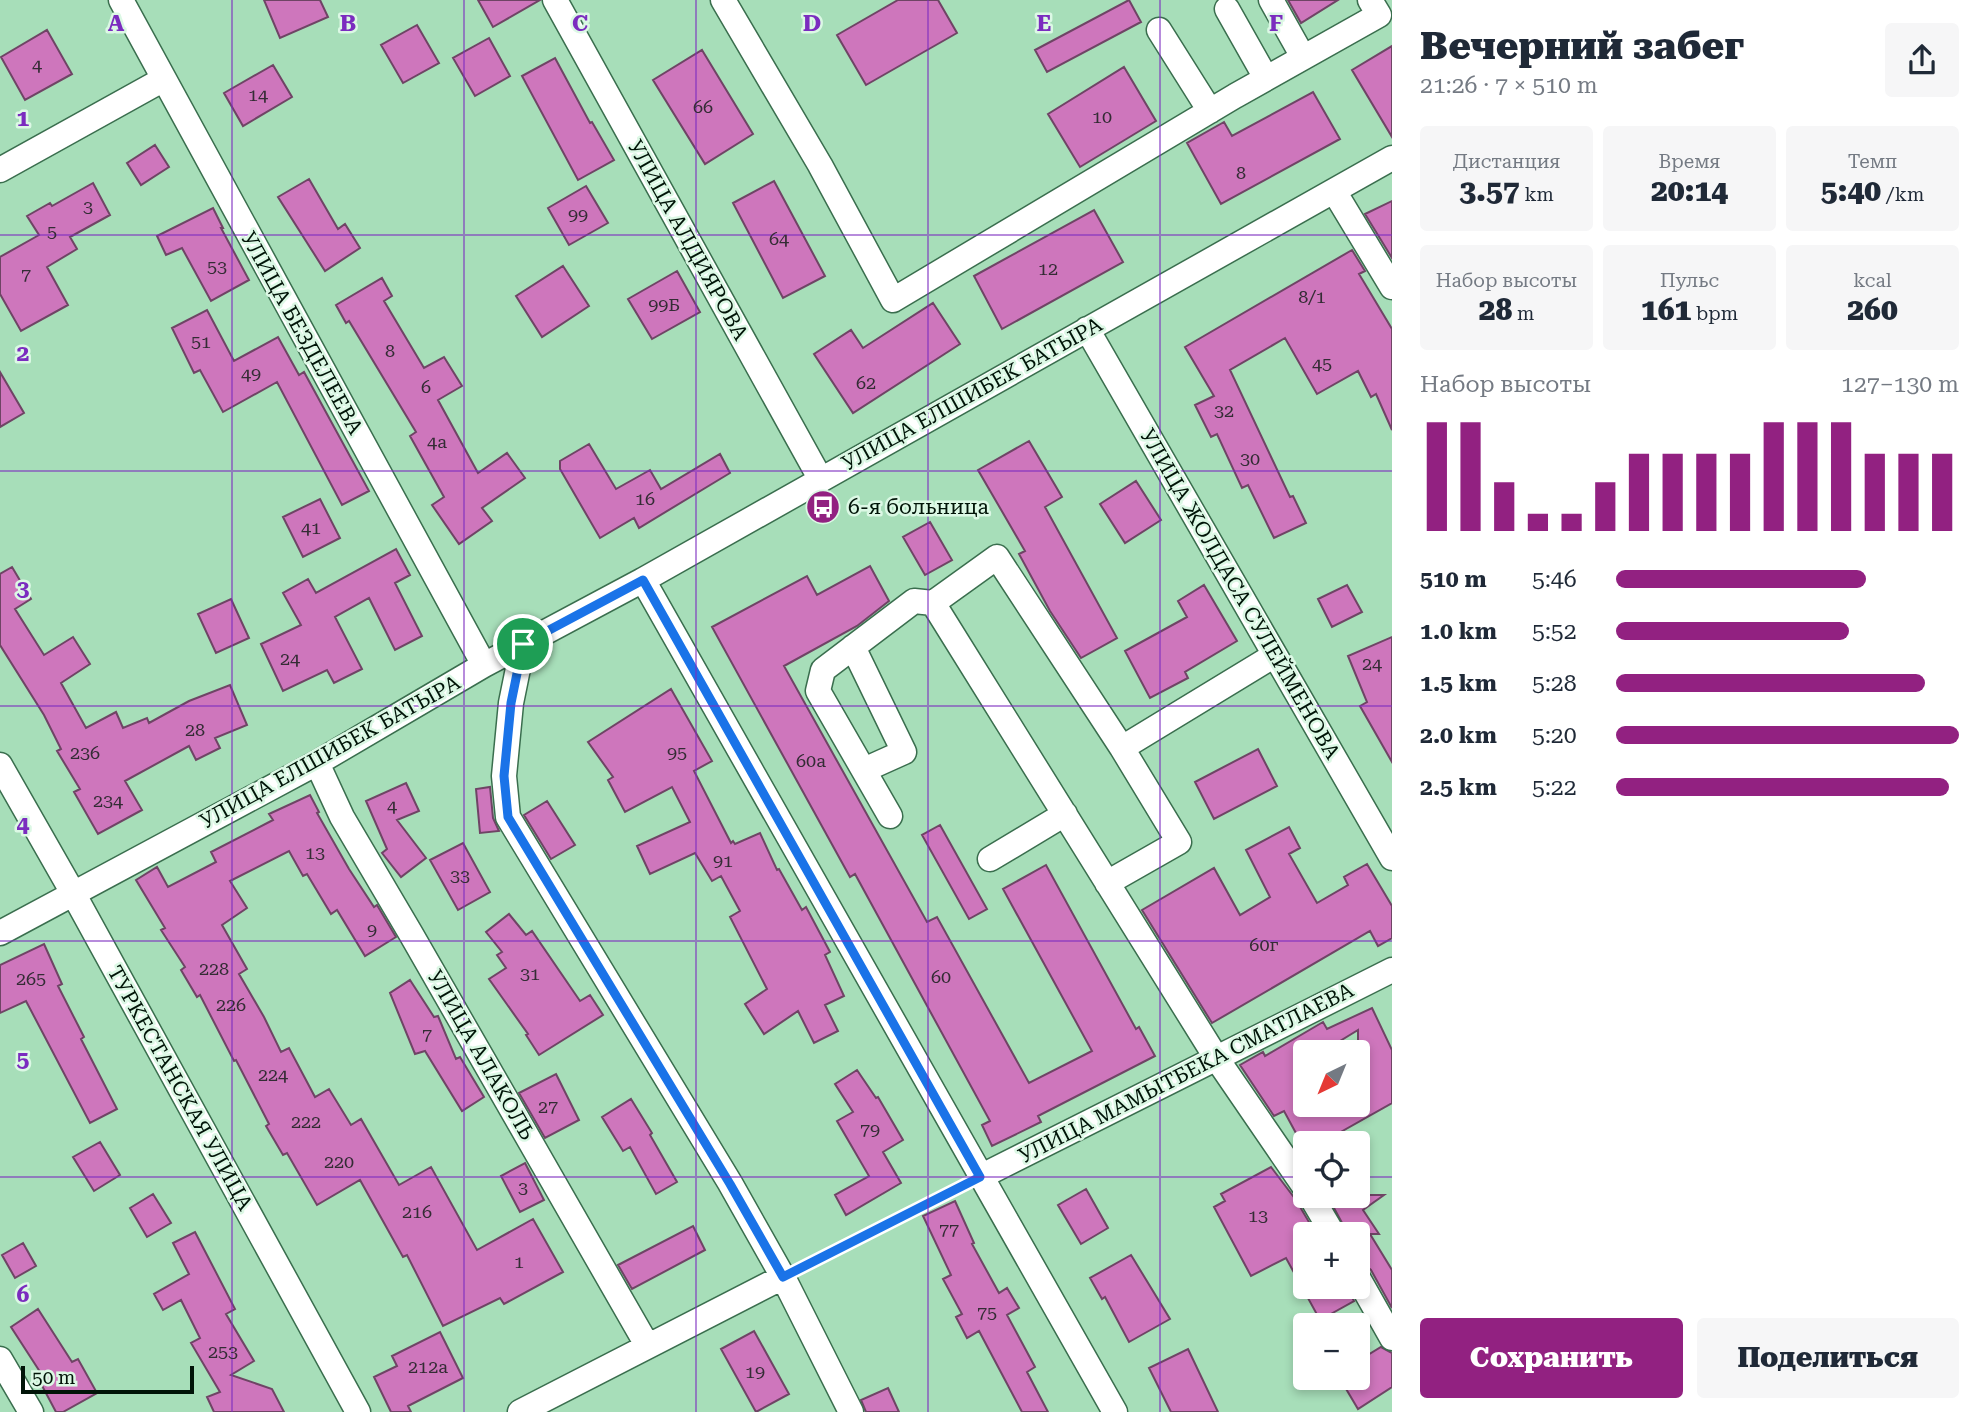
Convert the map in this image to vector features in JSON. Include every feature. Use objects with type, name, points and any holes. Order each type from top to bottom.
[{"type":"street","name":"УЛИЦА БЕЗДЕЛЕЕВА","points":[[121,0],[484,665]]},
{"type":"street","name":"УЛИЦА АЛДИЯРОВА","points":[[555,0],[821,480]]},
{"type":"street","points":[[723,0],[820,166],[893,300],[1303,57],[1380,7]]},
{"type":"street","points":[[1272,0],[1303,57]]},
{"type":"street","points":[[1227,9],[1266,78]]},
{"type":"street","points":[[1159,30],[1210,111]]},
{"type":"street","points":[[0,170],[164,79]]},
{"type":"street","name":"УЛИЦА ЕЛШИБЕК БАТЫРА","points":[[0,933],[317,762],[484,665],[643,580],[1392,158]]},
{"type":"street","points":[[1334,191],[1392,286]]},
{"type":"street","name":"УЛИЦА ЖОЛДАСА СУЛЕЙМЕНОВА","points":[[1087,330],[1392,858]]},
{"type":"street","points":[[890,816],[818,691],[823,670],[914,601],[933,603],[997,557],[1122,748],[1179,842],[1107,883]]},
{"type":"street","points":[[643,580],[1115,1412]]},
{"type":"street","points":[[933,603],[1217,1059],[1293,1170]]},
{"type":"street","points":[[523,644],[511,703],[505,764],[508,817],[730,1184],[783,1277],[851,1412]]},
{"type":"street","points":[[853,647],[904,752],[864,770]]},
{"type":"street","points":[[1122,748],[1275,655]]},
{"type":"street","name":"УЛИЦА АЛАКОЛЬ","points":[[317,762],[342,817],[647,1345]]},
{"type":"street","name":"ТУРКЕСТАНСКАЯ УЛИЦА","points":[[0,765],[358,1412]]},
{"type":"street","points":[[990,859],[1065,814]]},
{"type":"street","name":"УЛИЦА МАМЫТБЕКА СМАТЛАЕВА","points":[[980,1177],[1392,970]]},
{"type":"street","points":[[520,1412],[783,1277]]},
{"type":"street","points":[[1370,1299],[1392,1338]]},
{"type":"street","points":[[0,1359],[32,1412]]},
{"type":"path","points":[[783,1277],[980,1177]]},
{"type":"building","points":[[264,0],[320,0],[328,17],[280,38]]},
{"type":"building","points":[[478,0],[540,0],[493,27]]},
{"type":"building","points":[[898,0],[938,0],[957,33],[866,85],[837,35]]},
{"type":"building","points":[[1129,0],[1141,22],[1047,72],[1035,50]]},
{"type":"building","points":[[1288,0],[1338,0],[1301,23]]},
{"type":"building","points":[[417,25],[439,63],[403,83],[381,45]]},
{"type":"building","points":[[47,30],[72,74],[25,100],[1,57]]},
{"type":"building","points":[[489,38],[510,76],[475,96],[453,58]]},
{"type":"building","points":[[1392,46],[1392,137],[1352,70]]},
{"type":"building","points":[[702,50],[753,134],[705,164],[653,80]]},
{"type":"building","points":[[555,58],[590,123],[592,122],[614,160],[578,180],[522,76]]},
{"type":"building","points":[[273,65],[292,97],[243,126],[224,93]]},
{"type":"building","points":[[1124,67],[1156,121],[1080,167],[1048,114]]},
{"type":"building","points":[[1313,92],[1340,139],[1221,204],[1187,143],[1224,122],[1232,136]]},
{"type":"building","points":[[155,145],[169,167],[141,185],[127,163]]},
{"type":"building","points":[[309,179],[338,229],[345,224],[360,248],[325,271],[278,197]]},
{"type":"building","points":[[774,181],[825,276],[783,298],[733,203]]},
{"type":"building","points":[[93,183],[110,215],[70,237],[77,249],[47,267],[68,305],[21,331],[0,294],[0,257],[39,235],[27,216],[50,203],[52,206]]},
{"type":"building","points":[[586,186],[608,223],[569,245],[548,208]]},
{"type":"building","points":[[1392,201],[1392,258],[1365,214]]},
{"type":"building","points":[[213,208],[249,280],[211,301],[182,248],[166,255],[157,236]]},
{"type":"building","points":[[1094,210],[1123,262],[1002,329],[974,276]]},
{"type":"building","points":[[1352,250],[1365,271],[1359,274],[1392,329],[1392,430],[1376,394],[1371,397],[1358,371],[1317,394],[1285,338],[1230,370],[1290,497],[1293,496],[1306,523],[1274,538],[1248,485],[1242,488],[1217,434],[1211,437],[1195,405],[1214,396],[1185,347]]},
{"type":"building","points":[[563,266],[589,306],[542,337],[516,296]]},
{"type":"building","points":[[677,271],[700,312],[652,339],[628,299]]},
{"type":"building","points":[[382,278],[392,296],[384,301],[424,368],[444,357],[462,386],[438,400],[478,473],[507,453],[525,478],[482,508],[492,521],[459,544],[432,505],[444,497],[410,436],[416,432],[349,321],[346,323],[336,305]]},
{"type":"building","points":[[933,303],[960,344],[853,413],[814,354],[851,330],[863,348]]},
{"type":"building","points":[[207,310],[234,361],[278,337],[299,375],[304,372],[369,491],[342,505],[277,382],[223,412],[200,370],[194,373],[172,328]]},
{"type":"building","points":[[0,372],[24,413],[0,427]]},
{"type":"building","points":[[1029,441],[1062,497],[1045,507],[1117,638],[1081,658],[1050,611],[1019,554],[1025,551],[978,470]]},
{"type":"building","points":[[589,444],[616,489],[650,470],[661,489],[720,454],[730,473],[639,528],[634,518],[600,538],[560,469],[560,461]]},
{"type":"building","points":[[1136,481],[1161,520],[1125,543],[1100,504]]},
{"type":"building","points":[[320,499],[340,538],[303,557],[283,517]]},
{"type":"building","points":[[930,522],[952,560],[925,575],[903,537]]},
{"type":"building","points":[[396,549],[410,575],[395,583],[422,636],[395,650],[369,598],[335,617],[362,669],[334,683],[327,670],[283,691],[261,644],[301,625],[283,593],[308,579],[316,593]]},
{"type":"building","points":[[870,566],[889,601],[857,626],[784,666],[927,922],[937,917],[1029,1083],[1092,1051],[1003,889],[1046,865],[1136,1029],[1139,1027],[1155,1056],[1038,1116],[1041,1122],[992,1146],[982,1125],[990,1121],[855,874],[850,877],[712,627],[807,576],[817,595]]},
{"type":"building","points":[[12,567],[31,599],[15,609],[44,655],[73,637],[90,664],[61,683],[86,728],[116,712],[123,728],[147,718],[149,723],[189,701],[230,685],[247,725],[215,738],[220,748],[196,760],[189,746],[125,781],[142,810],[98,834],[74,792],[80,789],[57,751],[61,749],[44,715],[0,645],[0,574]]},
{"type":"building","points":[[1204,585],[1237,641],[1185,672],[1188,678],[1150,698],[1125,651],[1187,617],[1178,601]]},
{"type":"building","points":[[1347,585],[1362,612],[1332,627],[1318,599]]},
{"type":"building","points":[[231,599],[249,638],[216,653],[198,614]]},
{"type":"building","points":[[1392,637],[1392,762],[1360,706],[1367,702],[1348,656]]},
{"type":"building","points":[[671,689],[712,761],[694,771],[731,843],[733,841],[735,844],[760,833],[777,870],[779,869],[802,910],[806,907],[830,952],[825,955],[844,996],[825,1005],[838,1031],[814,1043],[798,1011],[764,1034],[745,1004],[767,989],[730,917],[740,911],[721,876],[712,881],[695,853],[650,874],[637,846],[690,822],[672,787],[625,812],[608,780],[613,777],[588,742]]},
{"type":"building","points":[[1258,749],[1277,786],[1214,819],[1195,782]]},
{"type":"building","points":[[406,783],[419,811],[397,820],[426,858],[401,877],[382,853],[387,849],[366,801]]},
{"type":"building","points":[[490,787],[493,818],[499,831],[480,833],[476,789]]},
{"type":"building","points":[[310,795],[319,812],[317,813],[349,869],[374,907],[377,905],[396,937],[365,956],[337,910],[331,914],[307,874],[303,876],[289,851],[230,881],[247,908],[222,925],[247,969],[239,974],[281,1052],[289,1048],[315,1097],[329,1089],[351,1125],[361,1119],[399,1185],[431,1167],[477,1250],[533,1219],[563,1272],[504,1304],[500,1298],[443,1326],[407,1255],[403,1257],[360,1180],[317,1205],[287,1153],[283,1155],[266,1126],[269,1124],[236,1060],[234,1061],[200,995],[197,997],[181,970],[185,967],[161,930],[165,928],[136,880],[157,867],[168,887],[216,862],[211,852],[273,820],[269,814]]},
{"type":"building","points":[[547,801],[575,845],[551,859],[524,815]]},
{"type":"building","points":[[940,825],[987,909],[969,919],[922,835]]},
{"type":"building","points":[[1289,827],[1300,848],[1289,854],[1317,903],[1348,885],[1344,877],[1367,864],[1392,906],[1392,938],[1378,946],[1370,931],[1212,1023],[1142,910],[1214,868],[1240,915],[1270,897],[1246,850]]},
{"type":"building","points":[[463,843],[490,892],[458,910],[430,860]]},
{"type":"building","points":[[509,914],[526,935],[532,931],[580,1001],[590,995],[603,1015],[539,1055],[526,1035],[528,1034],[489,979],[506,968],[497,955],[502,952],[486,932]]},
{"type":"building","points":[[44,944],[62,984],[58,986],[84,1037],[81,1039],[117,1109],[90,1123],[26,1001],[0,1013],[0,965]]},
{"type":"building","points":[[410,980],[434,1017],[438,1016],[456,1059],[460,1057],[484,1097],[462,1111],[425,1051],[415,1054],[390,993]]},
{"type":"building","points":[[1372,1008],[1392,1050],[1392,1103],[1370,1115],[1370,1040],[1358,1040],[1358,1030],[1342,1040],[1293,1040],[1293,1117],[1367,1117],[1342,1131],[1295,1131],[1284,1111],[1274,1116],[1240,1065],[1263,1052],[1265,1056],[1323,1022],[1327,1029]]},
{"type":"building","points":[[857,1070],[876,1098],[878,1097],[903,1140],[883,1152],[901,1183],[846,1215],[835,1195],[869,1176],[837,1121],[853,1112],[835,1084]]},
{"type":"building","points":[[556,1074],[579,1120],[545,1138],[519,1093]]},
{"type":"building","points":[[631,1099],[677,1182],[656,1194],[630,1147],[623,1151],[602,1117]]},
{"type":"building","points":[[100,1142],[120,1175],[94,1191],[73,1157]]},
{"type":"building","points":[[525,1163],[544,1200],[520,1212],[501,1176]]},
{"type":"building","points":[[1271,1167],[1293,1196],[1293,1208],[1301,1208],[1309,1222],[1293,1222],[1293,1271],[1286,1258],[1251,1276],[1214,1207],[1225,1201],[1221,1194]]},
{"type":"building","points":[[1086,1189],[1108,1228],[1081,1244],[1058,1205]]},
{"type":"building","points":[[153,1194],[171,1223],[147,1237],[130,1208]]},
{"type":"building","points":[[1370,1195],[1384,1195],[1370,1205]]},
{"type":"building","points":[[955,1201],[974,1243],[972,1244],[999,1293],[1007,1288],[1019,1308],[1007,1315],[1035,1367],[1027,1372],[1048,1412],[1022,1412],[979,1331],[967,1338],[956,1317],[962,1314],[943,1279],[951,1275],[923,1216]]},
{"type":"building","points":[[1334,1208],[1366,1208],[1363,1210],[1379,1234],[1370,1234],[1370,1222],[1342,1222]]},
{"type":"building","points":[[693,1226],[705,1250],[632,1289],[618,1265]]},
{"type":"building","points":[[195,1232],[235,1309],[226,1314],[254,1361],[231,1375],[272,1389],[284,1412],[214,1412],[207,1397],[220,1392],[191,1343],[200,1338],[181,1300],[163,1310],[154,1294],[189,1274],[173,1243]]},
{"type":"building","points":[[1370,1234],[1392,1270],[1392,1308],[1371,1270]]},
{"type":"building","points":[[23,1243],[36,1266],[15,1278],[2,1255]]},
{"type":"building","points":[[1131,1255],[1170,1319],[1129,1342],[1105,1297],[1102,1299],[1090,1278]]},
{"type":"building","points":[[1308,1299],[1354,1301],[1333,1313],[1316,1313]]},
{"type":"building","points":[[38,1309],[72,1362],[78,1359],[97,1393],[63,1412],[56,1412],[39,1380],[44,1378],[11,1327]]},
{"type":"building","points":[[754,1331],[789,1394],[756,1412],[721,1349]]},
{"type":"building","points":[[440,1332],[463,1378],[408,1406],[411,1412],[391,1412],[374,1377],[397,1366],[392,1356]]},
{"type":"building","points":[[1381,1347],[1392,1353],[1392,1387],[1358,1409],[1347,1390],[1370,1390],[1370,1354]]},
{"type":"building","points":[[1188,1349],[1218,1412],[1171,1412],[1149,1368]]},
{"type":"building","points":[[888,1388],[899,1412],[866,1412],[861,1400]]},
{"type":"place","name":"6-я больница","points":[[823,507]]},
{"type":"route","points":[[643,580],[980,1177],[783,1277],[730,1184],[508,817],[504,776],[511,703],[523,644],[643,580]]}]
